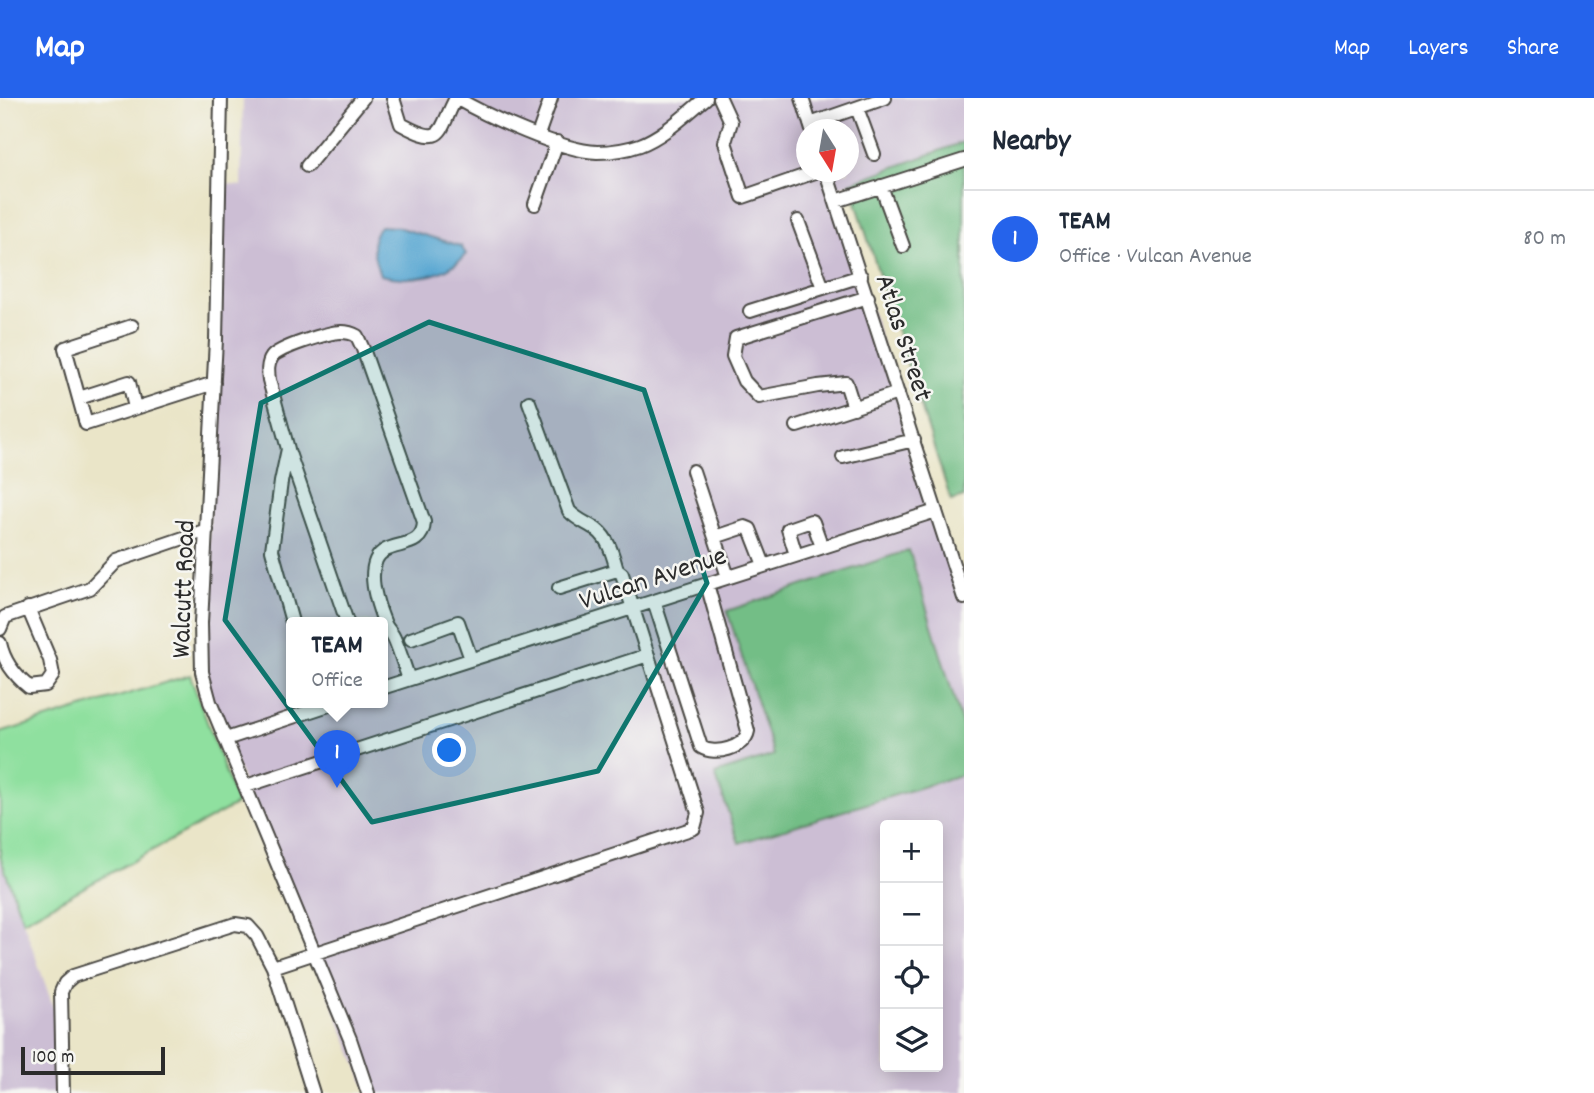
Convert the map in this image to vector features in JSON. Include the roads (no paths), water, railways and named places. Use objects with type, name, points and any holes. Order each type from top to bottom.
[{"type":"street","name":"Walcutt Road","points":[[221,98],[214,383],[200,657],[202,672],[210,702],[315,952],[350,1039],[368,1093]]},
{"type":"street","points":[[307,166],[363,98]]},
{"type":"street","points":[[393,98],[401,124],[422,135],[437,133],[444,128],[456,98],[574,149],[597,152],[643,144],[700,100]]},
{"type":"street","points":[[538,135],[551,98]]},
{"type":"street","points":[[720,98],[731,122],[726,142],[743,197],[796,179]]},
{"type":"street","points":[[802,98],[809,119]]},
{"type":"street","points":[[830,119],[885,98]]},
{"type":"street","points":[[857,108],[874,154]]},
{"type":"street","points":[[535,204],[557,142]]},
{"type":"street","points":[[836,201],[964,160]]},
{"type":"street","name":"Atlas Street","points":[[829,182],[964,598]]},
{"type":"street","points":[[881,186],[903,246]]},
{"type":"street","points":[[798,220],[823,288]]},
{"type":"street","points":[[750,311],[861,276]]},
{"type":"street","points":[[854,408],[846,383],[760,397],[744,381],[733,356],[736,338],[868,297]]},
{"type":"street","points":[[132,326],[65,348],[86,424],[214,383]]},
{"type":"street","points":[[345,617],[288,449],[268,380],[272,357],[281,350],[337,332],[348,332],[357,336],[424,522],[424,531],[419,537],[384,550],[377,559],[374,586],[382,617]]},
{"type":"street","points":[[79,398],[129,383],[135,408]]},
{"type":"street","points":[[797,426],[898,393]]},
{"type":"street","points":[[273,967],[694,828],[698,813],[622,574],[617,570],[606,540],[598,531],[577,520],[569,511],[529,402]]},
{"type":"street","points":[[843,457],[914,440]]},
{"type":"street","points":[[288,449],[272,550],[291,617]]},
{"type":"street","points":[[693,471],[728,577]]},
{"type":"street","name":"Vulcan Avenue","points":[[388,686],[936,511]]},
{"type":"street","points":[[796,555],[788,529],[811,521],[822,547]]},
{"type":"street","points":[[715,537],[745,527],[750,529],[764,565]]},
{"type":"street","points":[[0,629],[5,617],[90,587],[116,561],[206,530]]},
{"type":"street","points":[[559,588],[617,570]]},
{"type":"street","points":[[654,601],[701,747],[718,751],[745,741],[748,731],[707,584]]},
{"type":"street","points":[[0,643],[2,653],[15,676],[29,687],[46,685],[53,675],[50,660],[27,608]]},
{"type":"street","points":[[411,639],[458,622],[471,659]]},
{"type":"street","points":[[388,630],[393,634],[409,679]]},
{"type":"street","points":[[246,786],[648,655]]},
{"type":"street","points":[[226,738],[319,708]]},
{"type":"street","points":[[63,1093],[61,992],[65,983],[73,976],[235,924],[248,926],[257,936],[273,967],[313,1093]]},
{"type":"water","points":[[380,226],[397,227],[461,246],[466,254],[448,268],[426,276],[403,278],[380,275],[373,244]]},
{"type":"place","name":"TEAM","points":[[337,788]]}]
